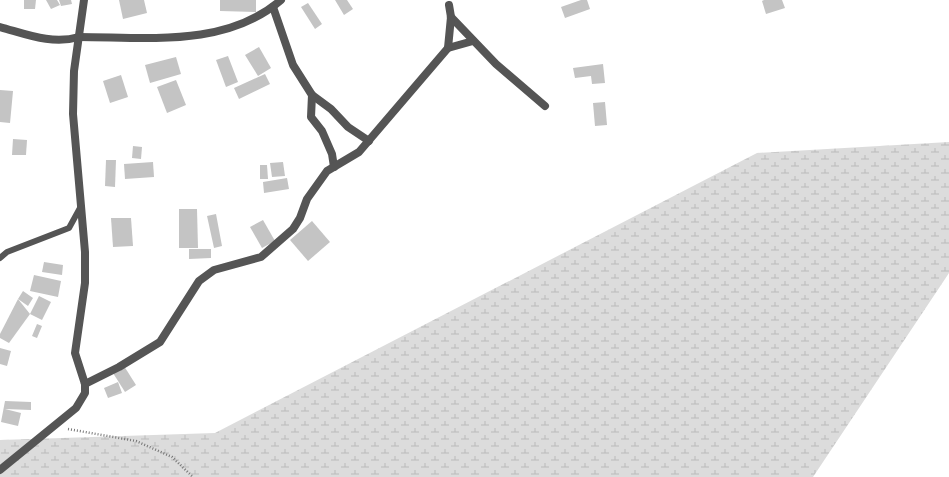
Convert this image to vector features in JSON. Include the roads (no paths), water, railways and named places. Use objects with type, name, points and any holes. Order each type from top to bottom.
[{"type":"street","points":[[0,470],[76,408],[85,393],[85,384],[75,353],[85,283],[85,252],[73,114],[74,71],[84,0]]},
{"type":"street","points":[[0,27],[56,41],[67,41],[79,37],[165,37],[213,33],[235,28],[273,7],[281,0]]},
{"type":"street","points":[[448,5],[450,17],[448,48]]},
{"type":"street","points":[[273,7],[293,65],[312,95],[330,109],[348,127],[368,141]]},
{"type":"street","points":[[450,17],[512,78],[545,106]]},
{"type":"street","points":[[85,384],[119,367],[160,342],[199,281],[205,275],[214,270],[262,257],[280,242],[300,218],[307,199],[327,171],[359,152],[448,48],[473,41]]},
{"type":"street","points":[[312,95],[311,117],[322,131],[332,154],[334,167]]},
{"type":"lane","points":[[0,258],[7,252],[69,228],[80,208]]}]
